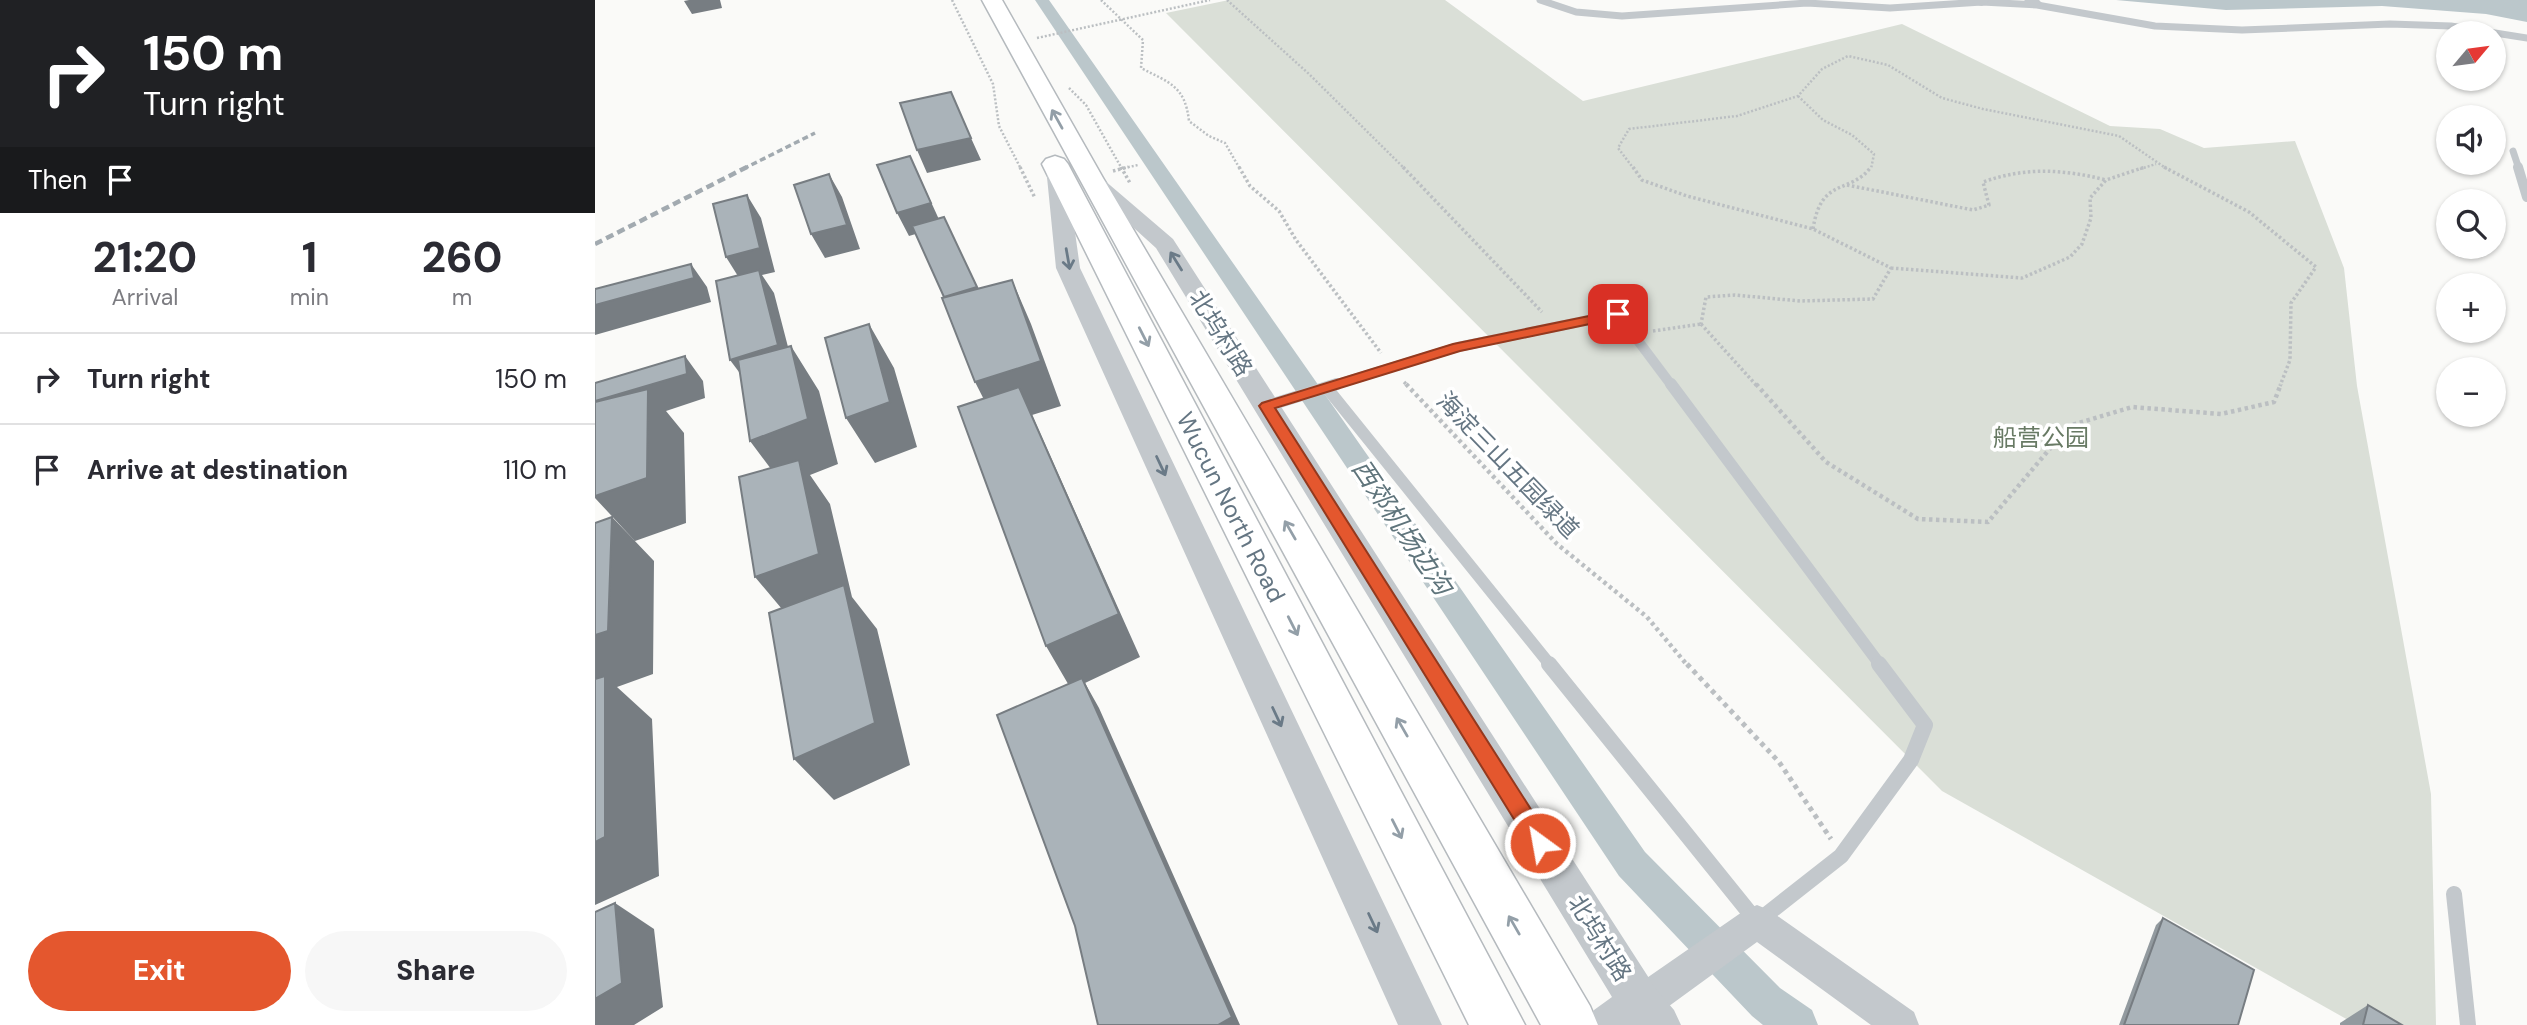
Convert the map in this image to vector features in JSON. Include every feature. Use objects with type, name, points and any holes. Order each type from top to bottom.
[{"type":"main road","points":[[972,0],[1016,89]]},
{"type":"main road","name":"Wucun North Road","points":[[992,0],[1560,1005]]},
{"type":"main road","name":"Wucun North Road","points":[[1085,166],[1495,1019]]},
{"type":"street","name":"北坞村路","points":[[1085,166],[1165,244],[1267,406],[1636,1018]]},
{"type":"street","points":[[1085,166],[1068,268],[1420,1025]]},
{"type":"street","points":[[1636,1018],[1702,961],[1743,931],[1901,1025]]},
{"type":"lane","points":[[1540,0],[1576,12],[1622,16],[1807,3],[1890,8],[1982,1],[2034,2],[2155,26],[2242,30],[2390,24],[2451,26],[2527,38]]},
{"type":"lane","points":[[2513,151],[2527,197]]},
{"type":"lane","points":[[1267,406],[1458,347],[1618,314],[1925,725],[1911,760],[1841,856],[1743,931],[1325,389]]},
{"type":"lane","points":[[2453,894],[2468,1025]]},
{"type":"path","points":[[952,0],[993,84],[999,126],[1039,209]]},
{"type":"path","name":"海淀三山五园绿道","points":[[1101,0],[1143,40],[1140,68],[1164,79],[1184,94],[1189,109],[1189,121],[1209,136],[1225,143],[1250,186],[1279,211],[1296,240],[1392,368],[1557,544],[1647,617],[1706,687],[1779,762],[1841,856]]},
{"type":"path","points":[[1032,40],[1210,0]]},
{"type":"path","points":[[1227,0],[1269,36],[1338,103],[1556,327]]},
{"type":"path","points":[[1701,324],[1826,463],[1918,519],[1988,522],[2069,426],[2132,407],[2221,414],[2274,402],[2290,360],[2291,303],[2316,267],[2249,212],[2157,164],[2119,136],[1983,109],[1942,98],[1888,65],[1849,56],[1822,69],[1798,96],[1737,116],[1629,130],[1618,148],[1642,180],[1687,197],[1813,229],[1891,268],[2022,278],[2070,257],[2082,244],[2091,218],[2090,198],[2106,180],[2157,164]]},
{"type":"path","points":[[1069,88],[1086,105],[1085,166]]},
{"type":"path","points":[[1798,96],[1823,120],[1852,135],[1874,154],[1871,170],[1828,193],[1814,209],[1813,229]]},
{"type":"path","points":[[1085,166],[1138,165]]},
{"type":"path","points":[[1085,166],[1135,191]]},
{"type":"path","points":[[1847,185],[1973,211],[1989,205],[1983,182],[2008,172],[2068,170],[2106,180]]},
{"type":"path","points":[[1701,324],[1706,297],[1735,295],[1800,301],[1873,299],[1891,268]]},
{"type":"path","points":[[1631,333],[1701,324]]},
{"type":"green space","name":"船营公园","points":[[1229,0],[1445,0],[1583,101],[1902,24],[2110,126],[2160,129],[2204,148],[2295,141],[2344,268],[2357,386],[2431,794],[2436,1025],[2357,1025],[1942,791],[1166,13]]},
{"type":"shaded area","points":[[2116,0],[2527,0],[2527,22],[2486,14],[2382,6],[2226,10]]},
{"type":"building","points":[[951,92],[971,138],[917,150],[900,103]]},
{"type":"building","points":[[910,156],[931,203],[897,213],[877,165]]},
{"type":"building","points":[[829,174],[847,225],[811,234],[794,185]]},
{"type":"building","points":[[747,195],[760,248],[726,257],[713,204]]},
{"type":"building","points":[[944,217],[977,287],[944,297],[912,226]]},
{"type":"building","points":[[691,264],[694,278],[595,305],[595,289]]},
{"type":"building","points":[[759,270],[778,345],[730,360],[716,281]]},
{"type":"building","points":[[1012,280],[1041,361],[975,382],[942,298]]},
{"type":"building","points":[[869,324],[890,402],[846,418],[825,338]]},
{"type":"building","points":[[791,346],[808,419],[750,441],[738,360]]},
{"type":"building","points":[[685,356],[687,374],[595,401],[595,383]]},
{"type":"building","points":[[1019,387],[1119,614],[1046,646],[958,407]]},
{"type":"building","points":[[648,389],[647,478],[595,496],[595,402]]},
{"type":"building","points":[[799,460],[819,554],[755,577],[739,477]]},
{"type":"building","points":[[612,517],[608,631],[595,635],[595,523]]},
{"type":"building","points":[[844,585],[875,723],[794,759],[769,613]]},
{"type":"building","points":[[605,676],[605,837],[595,842],[595,679]]},
{"type":"building","points":[[1082,678],[1232,1017],[1218,1025],[1098,1025],[1075,926],[997,715]]},
{"type":"building","points":[[615,903],[622,983],[595,999],[595,912]]},
{"type":"building","points":[[2163,918],[2254,970],[2238,1025],[2124,1025]]},
{"type":"building","points":[[2368,1005],[2402,1025],[2363,1025]]},
{"type":"waterway","name":"西郊机场边沟","points":[[1042,0],[1632,864],[1766,1002],[1797,1025]]},
{"type":"railway","points":[[747,167],[815,133]]},
{"type":"railway","points":[[595,244],[747,167]]},
{"type":"railway","points":[[743,169],[747,167]]},
{"type":"route","points":[[1540,843],[1267,406],[1458,347],[1618,314]]}]
